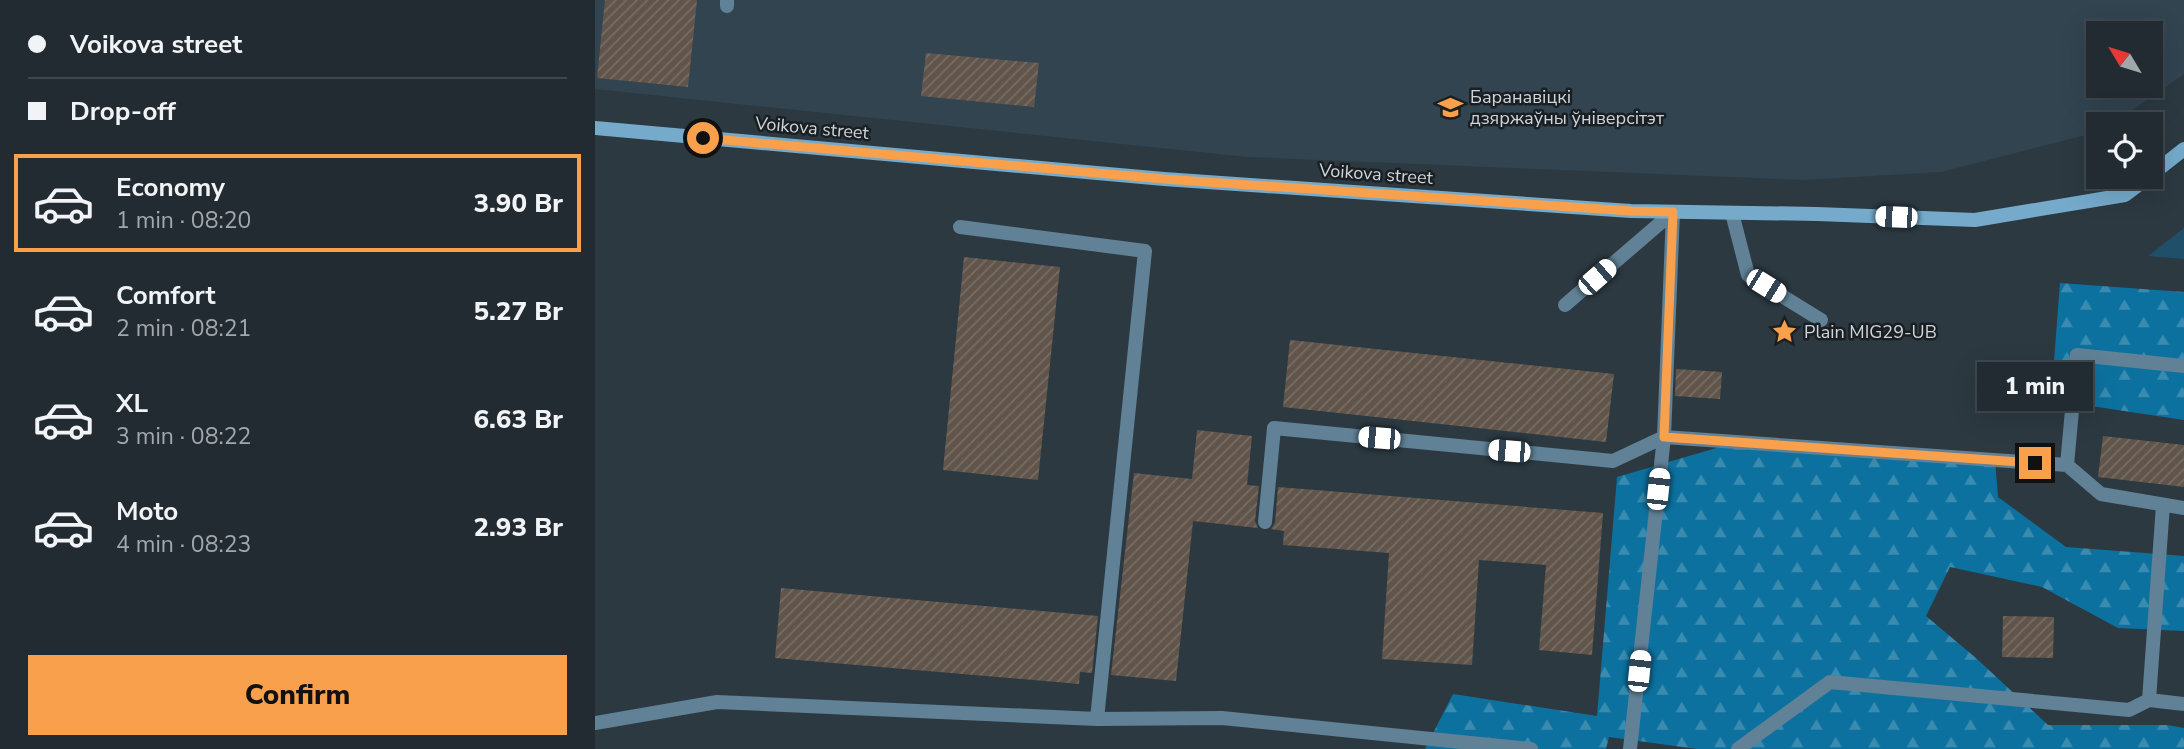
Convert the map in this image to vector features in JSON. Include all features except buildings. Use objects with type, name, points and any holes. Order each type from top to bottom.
[{"type":"main road","name":"Voikova street","points":[[595,128],[1164,179],[1617,210],[1975,220],[2125,195],[2133,189]]},
{"type":"main road","name":"Voikova street","points":[[2163,166],[2184,149]]},
{"type":"lane","points":[[1565,305],[1673,212]]},
{"type":"lane","points":[[1630,749],[1664,437],[1673,212]]},
{"type":"lane","points":[[1733,213],[1748,275],[1821,320]]},
{"type":"lane","points":[[960,227],[1145,250],[1097,719]]},
{"type":"lane","points":[[2067,465],[2077,355],[2184,366]]},
{"type":"lane","points":[[1265,522],[1274,429],[1613,461],[1664,437],[2067,465],[2101,494],[2184,508]]},
{"type":"lane","points":[[2149,701],[2163,505]]},
{"type":"lane","points":[[1738,749],[1831,682],[2129,710],[2149,701],[2184,704]]},
{"type":"lane","points":[[595,723],[717,702],[1097,719],[1222,718],[1531,749]]},
{"type":"shaded area","name":"Баранавіцкі дзяржаўны ўніверсітэт","points":[[595,0],[2184,0],[2184,74],[2163,89],[2163,21],[2086,21],[2086,98],[2149,98],[2129,112],[2086,112],[2086,135],[1941,172],[1803,180],[1247,157],[595,89]]},
{"type":"shaded area","points":[[2184,228],[2184,259],[2148,256]]},
{"type":"green space","points":[[2060,283],[2184,292],[2184,420],[2051,400]]},
{"type":"green space","points":[[1737,442],[1995,460],[1998,497],[2066,547],[2184,556],[2184,631],[2118,628],[2042,587],[1950,567],[1926,616],[2048,725],[2167,725],[2184,728],[2184,749],[1697,749],[1609,737],[1606,749],[1425,749],[1453,694],[1597,716],[1617,477]]},
{"type":"place","name":"Баранавіцкі дзяржаўны ўніверсітэт","points":[[1450,107]]},
{"type":"place","name":"Plain MIG29-UB","points":[[1784,332]]},
{"type":"route","points":[[703,138],[1164,179],[1673,212],[1664,437],[2035,463]]}]
